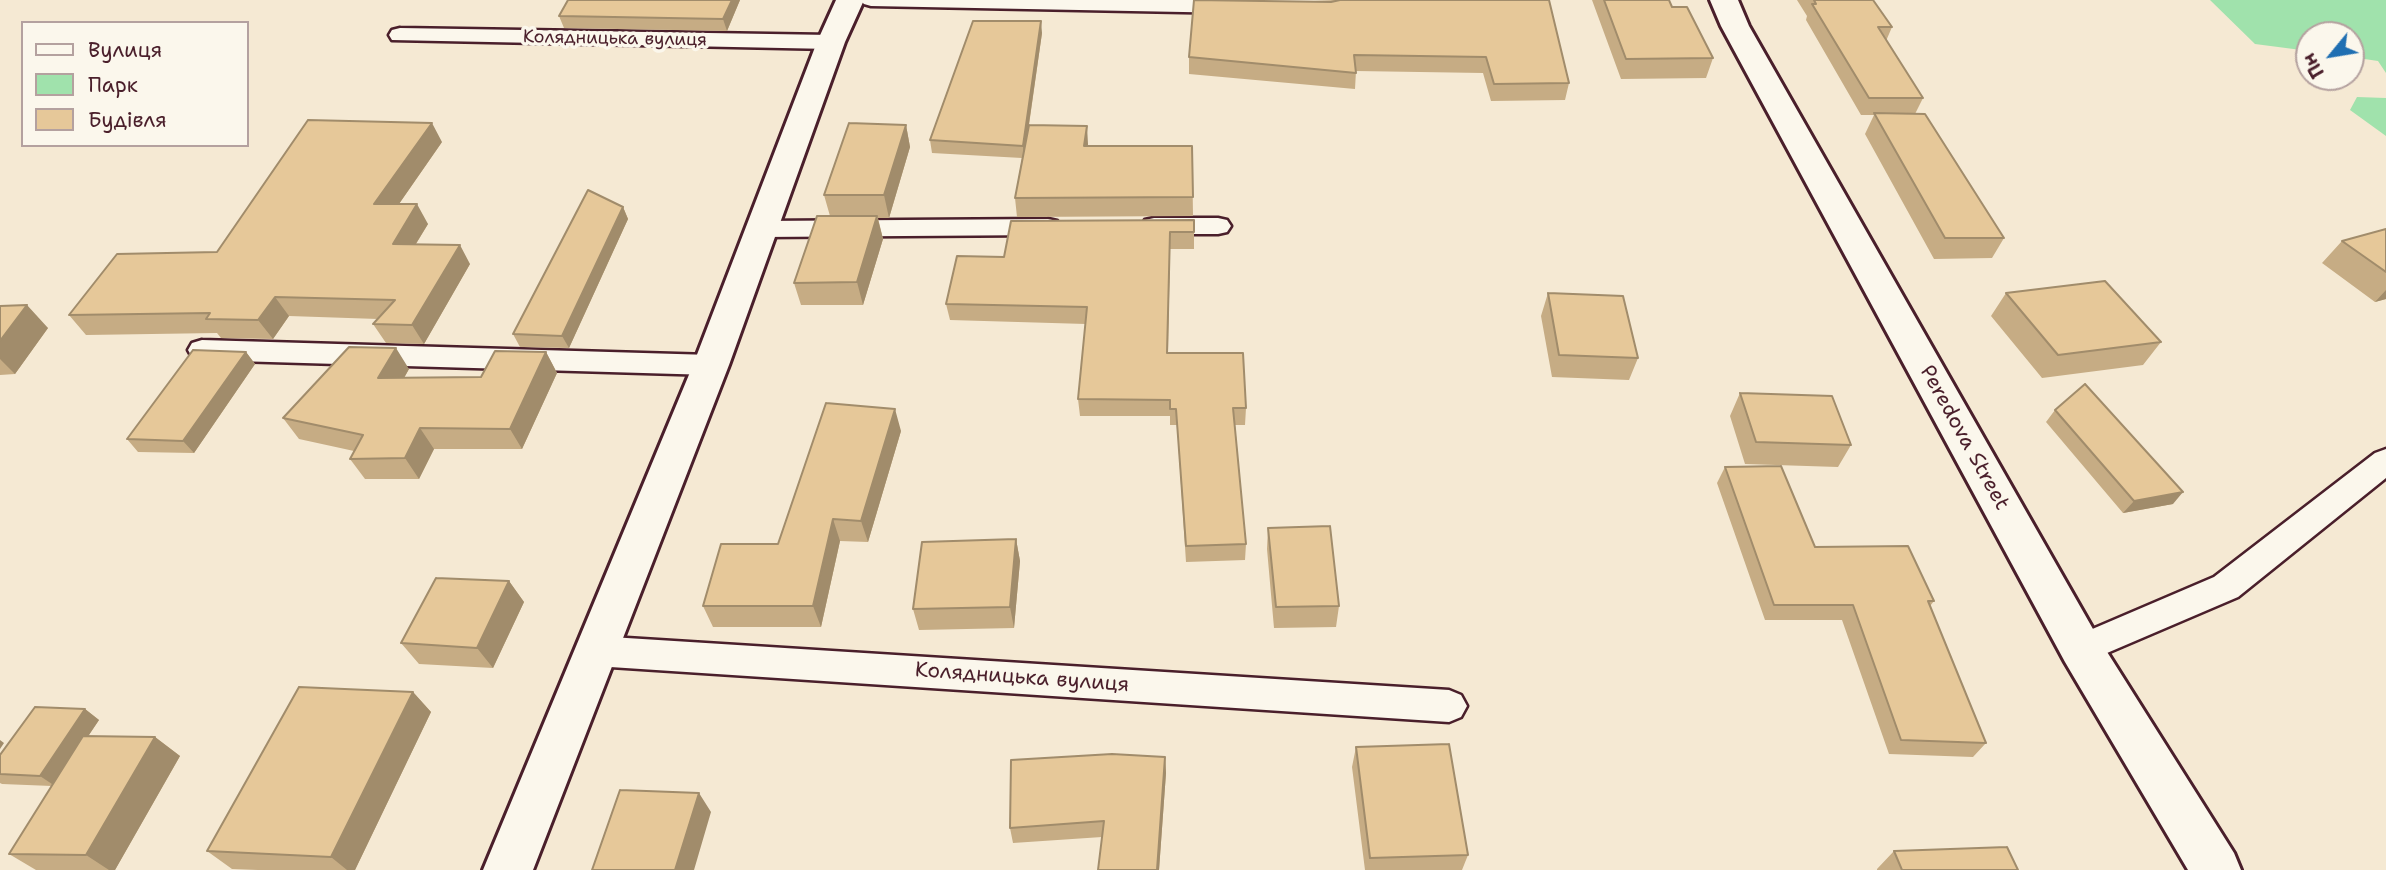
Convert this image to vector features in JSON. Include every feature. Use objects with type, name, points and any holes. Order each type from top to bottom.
[{"type":"street","points":[[508,870],[711,365],[831,43],[850,0]]},
{"type":"street","name":"Peredova Street","points":[[1724,0],[1749,50],[2081,649],[2216,870]]},
{"type":"lane","points":[[871,0],[1261,8]]},
{"type":"lane","name":"Колядницька вулиця","points":[[400,35],[831,43]]},
{"type":"lane","points":[[1135,226],[1218,226]]},
{"type":"lane","points":[[761,229],[1066,227]]},
{"type":"lane","points":[[202,350],[711,365]]},
{"type":"lane","points":[[2081,649],[2226,587],[2386,461]]},
{"type":"lane","name":"Колядницька вулиця","points":[[595,651],[1449,706]]},
{"type":"green space","points":[[2210,0],[2386,0],[2386,73],[2378,61],[2365,59],[2365,21],[2295,21],[2295,49],[2255,44]]},
{"type":"green space","points":[[2357,97],[2386,98],[2386,136],[2350,110]]},
{"type":"building","points":[[568,0],[732,0],[723,19],[559,16]]},
{"type":"building","points":[[1194,0],[1549,0],[1569,83],[1494,84],[1486,57],[1354,55],[1356,73],[1189,57]]},
{"type":"building","points":[[1604,0],[1669,0],[1672,7],[1687,7],[1713,58],[1626,59]]},
{"type":"building","points":[[1814,0],[1873,0],[1892,27],[1878,27],[1923,98],[1869,98],[1812,4],[1816,4]]},
{"type":"building","points":[[973,21],[1041,21],[1023,146],[930,140]]},
{"type":"building","points":[[1874,113],[1925,114],[2004,238],[1945,238]]},
{"type":"building","points":[[308,120],[432,123],[374,204],[417,204],[393,244],[460,245],[412,325],[373,324],[395,300],[275,297],[258,320],[206,319],[210,313],[69,315],[117,254],[217,252]]},
{"type":"building","points":[[849,123],[906,125],[884,195],[824,195]]},
{"type":"building","points":[[1029,125],[1087,126],[1084,146],[1192,146],[1193,197],[1015,198]]},
{"type":"building","points":[[588,190],[623,207],[562,336],[513,334]]},
{"type":"building","points":[[817,216],[877,216],[857,282],[794,283]]},
{"type":"building","points":[[1194,220],[1194,232],[1170,232],[1167,353],[1243,353],[1246,408],[1233,408],[1246,544],[1186,546],[1176,409],[1170,409],[1170,400],[1078,399],[1087,307],[946,304],[957,256],[1004,257],[1011,221]]},
{"type":"building","points":[[2386,229],[2386,272],[2342,241]]},
{"type":"building","points":[[2105,281],[2161,342],[2058,355],[2006,293]]},
{"type":"building","points":[[1548,293],[1623,296],[1638,358],[1559,355]]},
{"type":"building","points":[[27,305],[0,341],[0,306]]},
{"type":"building","points":[[349,347],[396,348],[378,378],[481,377],[495,351],[546,352],[510,429],[420,428],[405,458],[350,459],[363,435],[283,418]]},
{"type":"building","points":[[193,350],[246,352],[183,441],[127,439]]},
{"type":"building","points":[[2085,384],[2183,492],[2134,501],[2055,410]]},
{"type":"building","points":[[1740,393],[1832,396],[1851,445],[1756,442]]},
{"type":"building","points":[[826,403],[895,409],[861,521],[833,519],[813,606],[703,606],[721,544],[778,544]]},
{"type":"building","points":[[1781,466],[1815,547],[1908,546],[1934,601],[1928,601],[1986,743],[1901,740],[1853,605],[1774,605],[1725,467]]},
{"type":"building","points":[[1330,526],[1339,606],[1276,607],[1268,528]]},
{"type":"building","points":[[1016,539],[1010,607],[913,609],[922,542]]},
{"type":"building","points":[[436,578],[509,581],[477,648],[401,643]]},
{"type":"building","points":[[299,687],[413,692],[331,857],[207,851]]},
{"type":"building","points":[[35,707],[85,709],[40,776],[0,774],[0,755]]},
{"type":"building","points":[[83,736],[155,737],[86,855],[9,854]]},
{"type":"building","points":[[1449,744],[1468,855],[1370,858],[1356,747]]},
{"type":"building","points":[[1112,754],[1165,757],[1157,870],[1098,870],[1104,821],[1010,828],[1011,760]]},
{"type":"building","points":[[620,790],[699,793],[675,870],[592,870]]},
{"type":"building","points":[[2007,847],[2018,870],[1902,870],[1894,851]]}]
